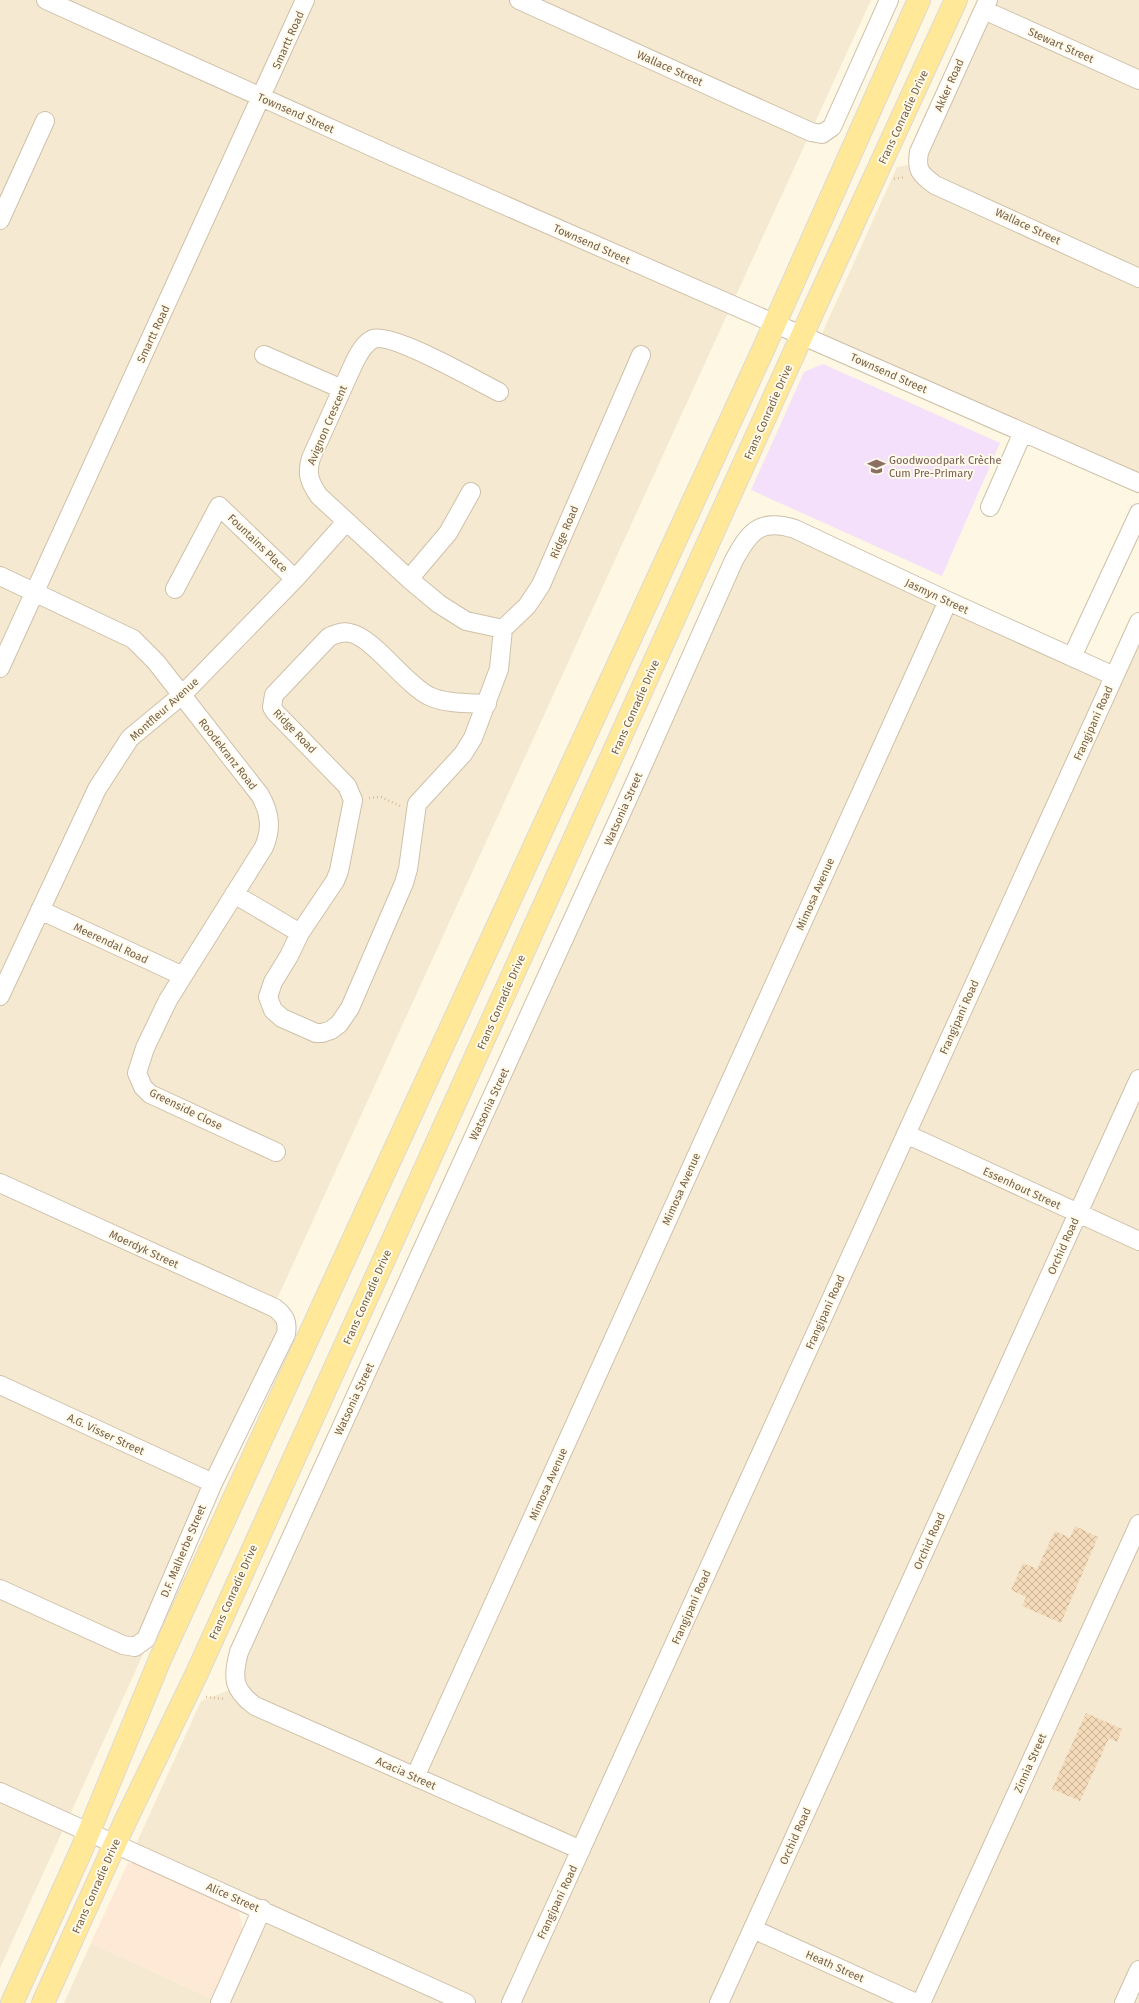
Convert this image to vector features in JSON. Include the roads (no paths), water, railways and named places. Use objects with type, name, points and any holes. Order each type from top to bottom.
[{"type":"main road","points":[[12,2003],[89,1832],[161,1657],[774,325],[919,0]]},
{"type":"main road","name":"Frans Conradie Drive","points":[[43,2003],[115,1844],[197,1673],[956,0]]},
{"type":"street","name":"Townsend Street","points":[[46,0],[262,98],[774,325],[803,335],[1139,483]]},
{"type":"street","name":"Smartt Road","points":[[0,668],[262,98],[305,0]]},
{"type":"street","name":"Wallace Street","points":[[519,0],[811,132],[822,134],[832,127],[889,0]]},
{"type":"street","name":"Stewart Street","points":[[986,5],[1139,80]]},
{"type":"street","name":"Akker Road","points":[[919,171],[917,164],[920,152],[986,5]]},
{"type":"street","points":[[0,220],[45,121]]},
{"type":"street","name":"Wallace Street","points":[[919,171],[935,185],[1139,278]]},
{"type":"street","name":"Avignon Crescent","points":[[499,392],[407,346],[384,338],[372,339],[360,352],[311,458],[308,473],[312,487],[319,496],[409,579],[440,604],[466,621],[503,629]]},
{"type":"street","points":[[264,355],[342,390]]},
{"type":"street","name":"Ridge Road","points":[[503,629],[527,606],[542,585],[641,355]]},
{"type":"street","points":[[990,507],[1023,432]]},
{"type":"street","points":[[409,579],[445,537],[471,492]]},
{"type":"street","name":"Fountains Place","points":[[175,589],[219,506],[295,579]]},
{"type":"street","points":[[1072,657],[1139,513]]},
{"type":"street","name":"Montfleur Avenue","points":[[0,996],[97,789],[127,743],[134,734],[182,695],[295,579],[346,522]]},
{"type":"street","name":"Jasmyn Street","points":[[759,527],[770,524],[795,529],[948,601],[1114,676]]},
{"type":"street","name":"Watsonia Street","points":[[239,1691],[234,1677],[239,1652],[634,785],[734,560],[748,536],[759,527]]},
{"type":"street","name":"Roodekranz Road","points":[[0,576],[133,639],[144,648],[260,795],[269,816],[269,832],[264,847],[183,976]]},
{"type":"street","name":"Mimosa Avenue","points":[[415,1778],[948,601]]},
{"type":"street","name":"Frangipani Road","points":[[511,2003],[1139,622]]},
{"type":"street","points":[[234,894],[300,933],[289,956],[272,982],[269,990],[269,1003],[273,1010],[282,1018],[316,1032],[322,1033],[331,1030],[339,1024],[350,1008],[404,883],[408,869],[416,808],[423,796],[463,754],[487,704],[499,669],[503,629]]},
{"type":"street","name":"Ridge Road","points":[[300,933],[335,881],[339,871],[352,800],[347,786],[272,707],[274,695],[281,685],[329,637],[338,633],[350,633],[360,637],[428,695],[445,701],[487,704]]},
{"type":"street","name":"Meerendal Road","points":[[40,910],[183,976]]},
{"type":"street","name":"Greenside Close","points":[[183,976],[168,1000],[145,1048],[138,1069],[139,1081],[150,1094],[276,1152]]},
{"type":"street","name":"Orchid Road","points":[[719,2003],[1139,1079]]},
{"type":"street","name":"Essenhout Street","points":[[906,1134],[1139,1241]]},
{"type":"street","name":"Moerdyk Street","points":[[0,1183],[275,1308],[286,1318]]},
{"type":"street","name":"D.F. Malherbe Street","points":[[0,1589],[123,1645],[135,1647],[146,1639],[213,1483],[286,1334],[286,1318]]},
{"type":"street","name":"A.G. Visser Street","points":[[0,1385],[213,1483]]},
{"type":"street","name":"Zinnia Street","points":[[921,2003],[1139,1524]]},
{"type":"street","name":"Acacia Street","points":[[239,1691],[255,1706],[415,1778],[581,1850]]},
{"type":"street","name":"Alice Street","points":[[0,1792],[262,1909],[466,2003]]},
{"type":"street","points":[[220,2003],[262,1909]]},
{"type":"street","name":"Heath Street","points":[[753,1929],[916,2003]]},
{"type":"street","points":[[1124,2003],[1139,1970]]},
{"type":"place","name":"Goodwoodpark Crèche Cum Pre-Primary","points":[[876,466]]}]
